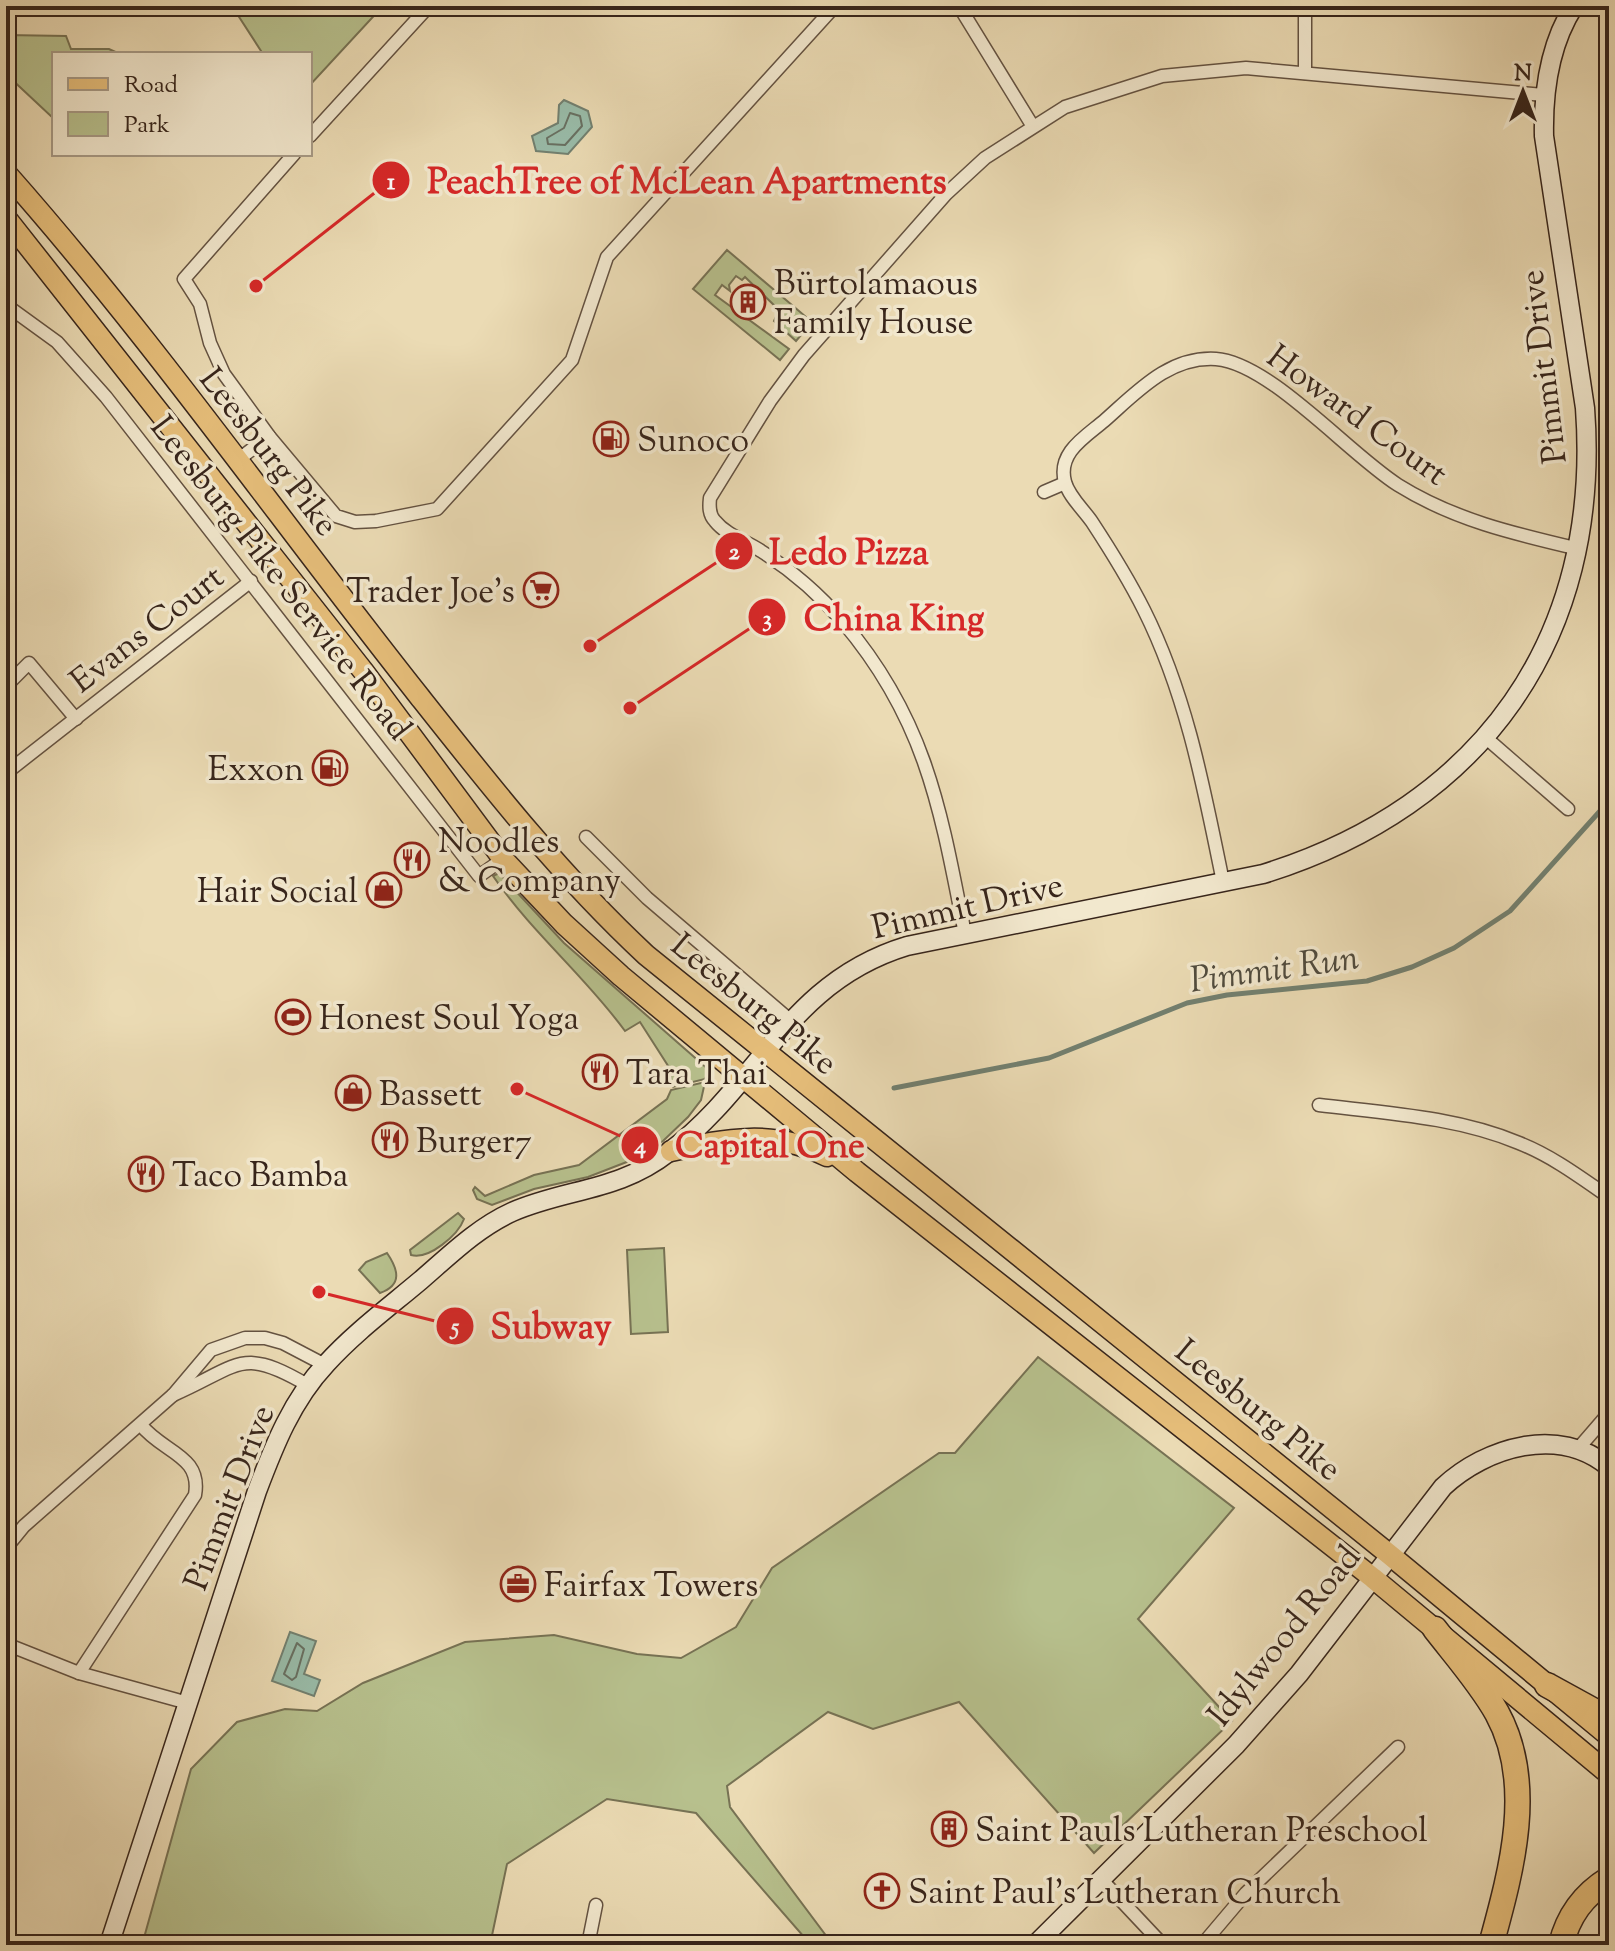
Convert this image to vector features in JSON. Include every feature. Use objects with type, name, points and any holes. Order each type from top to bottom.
[{"type":"highway","points":[[1435,1629],[1483,1691],[1509,1743],[1517,1818],[1498,1945]]},
{"type":"highway","points":[[1547,1685],[1609,1719]]},
{"type":"highway","points":[[1561,1945],[1570,1916],[1582,1900],[1609,1879]]},
{"type":"highway","points":[[1491,1945],[1502,1907]]},
{"type":"main road","name":"Leesburg Pike","points":[[6,173],[238,460],[530,836],[589,902],[646,955],[1390,1555],[1609,1736]]},
{"type":"main road","name":"Leesburg Pike","points":[[6,218],[354,660],[503,859],[621,976],[857,1172],[1373,1578],[1609,1774]]},
{"type":"main road","points":[[671,1151],[753,1136],[783,1140],[813,1149],[857,1172]]},
{"type":"street","points":[[312,134],[429,6]]},
{"type":"street","points":[[292,156],[184,279],[200,304],[210,343],[224,374],[269,436],[336,516],[355,522],[376,521],[437,509],[572,360],[607,257],[835,6]]},
{"type":"street","points":[[959,6],[1032,125]]},
{"type":"street","points":[[1305,6],[1305,73]]},
{"type":"street","name":"Pimmit Drive","points":[[109,1945],[257,1491],[279,1435],[325,1365],[484,1226],[547,1199],[599,1189],[626,1178],[671,1151],[818,992],[862,962],[907,946],[1223,882],[1303,861],[1377,828],[1431,790],[1485,737],[1534,668],[1563,603],[1579,549],[1588,472],[1585,408],[1544,136],[1544,95],[1558,39],[1574,6]]},
{"type":"street","points":[[965,934],[932,778],[893,690],[867,651],[814,592],[714,520],[709,504],[770,401],[814,342],[946,194],[985,158],[1032,125],[1097,94],[1162,76],[1246,68],[1544,95]]},
{"type":"street","name":"Leesburg Pike Service Road","points":[[6,305],[67,353],[251,581],[479,876],[503,859]]},
{"type":"street","name":"Howard Court","points":[[1065,483],[1063,470],[1071,449],[1155,377],[1184,362],[1215,359],[1241,365],[1263,377],[1362,459],[1427,502],[1481,525],[1579,549]]},
{"type":"street","points":[[238,460],[269,436]]},
{"type":"street","points":[[1044,492],[1065,483],[1122,569],[1170,669],[1195,748],[1223,882]]},
{"type":"street","name":"Evans Court","points":[[6,773],[251,581]]},
{"type":"street","name":"Evans Court","points":[[6,686],[29,663],[76,719]]},
{"type":"street","points":[[1485,737],[1568,809]]},
{"type":"street","points":[[586,837],[647,898],[791,1021]]},
{"type":"street","points":[[1319,1105],[1445,1122],[1489,1133],[1546,1155],[1609,1197]]},
{"type":"street","points":[[6,1548],[24,1526],[173,1395],[211,1350],[245,1338],[283,1343],[325,1365]]},
{"type":"street","points":[[173,1395],[241,1362],[260,1362],[309,1386]]},
{"type":"street","points":[[1577,1450],[1609,1413]]},
{"type":"street","points":[[79,1673],[195,1495],[198,1479],[191,1464],[152,1440],[141,1425]]},
{"type":"street","name":"Idylwood Road","points":[[1035,1945],[1236,1745],[1299,1674],[1443,1487],[1476,1461],[1516,1447],[1539,1444],[1577,1450],[1609,1467]]},
{"type":"street","points":[[6,1644],[79,1673],[188,1703]]},
{"type":"street","points":[[1202,1945],[1246,1893],[1398,1747]]},
{"type":"street","points":[[1100,1878],[1163,1945]]},
{"type":"street","points":[[588,1945],[596,1905]]},
{"type":"green space","points":[[232,6],[383,6],[312,83],[312,52],[262,52]]},
{"type":"green space","points":[[6,35],[66,36],[71,49],[109,49],[116,52],[52,52],[52,117],[6,74]]},
{"type":"green space","points":[[727,250],[812,322],[796,341],[774,321],[779,310],[745,277],[742,280],[736,276],[729,285],[730,291],[722,285],[715,295],[789,349],[780,360],[693,289]]},
{"type":"green space","points":[[499,873],[564,943],[709,1070],[705,1079],[673,1087],[669,1083],[672,1072],[640,1022],[625,1031],[508,897],[493,876]]},
{"type":"green space","points":[[705,1082],[701,1100],[688,1117],[663,1141],[637,1158],[588,1177],[534,1189],[492,1205],[477,1199],[473,1190],[475,1187],[485,1196],[534,1175],[579,1165],[667,1099],[671,1090]]},
{"type":"green space","points":[[458,1213],[464,1219],[449,1239],[426,1254],[411,1255],[410,1250]]},
{"type":"green space","points":[[664,1248],[668,1332],[631,1334],[627,1250]]},
{"type":"green space","points":[[387,1253],[396,1276],[392,1286],[380,1293],[359,1270],[366,1262]]},
{"type":"green space","points":[[1038,1357],[1234,1508],[1138,1619],[1232,1721],[1094,1853],[959,1702],[873,1729],[828,1712],[727,1786],[730,1807],[833,1945],[811,1945],[696,1813],[607,1799],[507,1864],[490,1945],[142,1945],[191,1769],[237,1722],[285,1709],[317,1711],[363,1683],[465,1642],[554,1635],[637,1654],[681,1658],[736,1627],[772,1568],[939,1453],[955,1453]]},
{"type":"water","points":[[564,100],[588,111],[592,127],[568,154],[536,151],[532,136],[558,123],[559,105]]},
{"type":"water","points":[[290,1632],[316,1641],[304,1674],[320,1680],[314,1696],[272,1681]]},
{"type":"waterway","name":"Pimmit Run","points":[[894,1088],[1049,1058],[1187,1003],[1227,995],[1367,981],[1412,967],[1454,948],[1510,911],[1609,801]]},
{"type":"place","name":"PeachTree of McLean Apartments","points":[[256,286]]},
{"type":"place","name":"Bürtolamaous Family House","points":[[748,302]]},
{"type":"place","name":"Sunoco","points":[[611,439]]},
{"type":"place","name":"Trader Joe's","points":[[541,590]]},
{"type":"place","name":"Ledo Pizza","points":[[590,646]]},
{"type":"place","name":"China King","points":[[630,708]]},
{"type":"place","name":"Exxon","points":[[330,768]]},
{"type":"place","name":"Noodles & Company","points":[[412,860]]},
{"type":"place","name":"Hair Social","points":[[384,890]]},
{"type":"place","name":"Honest Soul Yoga","points":[[293,1017]]},
{"type":"place","name":"Tara Thai","points":[[600,1072]]},
{"type":"place","name":"Capital One","points":[[517,1089]]},
{"type":"place","name":"Bassett","points":[[353,1093]]},
{"type":"place","name":"Burger7","points":[[390,1140]]},
{"type":"place","name":"Taco Bamba","points":[[146,1174]]},
{"type":"place","name":"Subway","points":[[319,1292]]},
{"type":"place","name":"Fairfax Towers","points":[[518,1584]]},
{"type":"place","name":"Saint Pauls Lutheran Preschool","points":[[949,1829]]},
{"type":"place","name":"Saint Paul's Lutheran Church","points":[[882,1891]]}]
